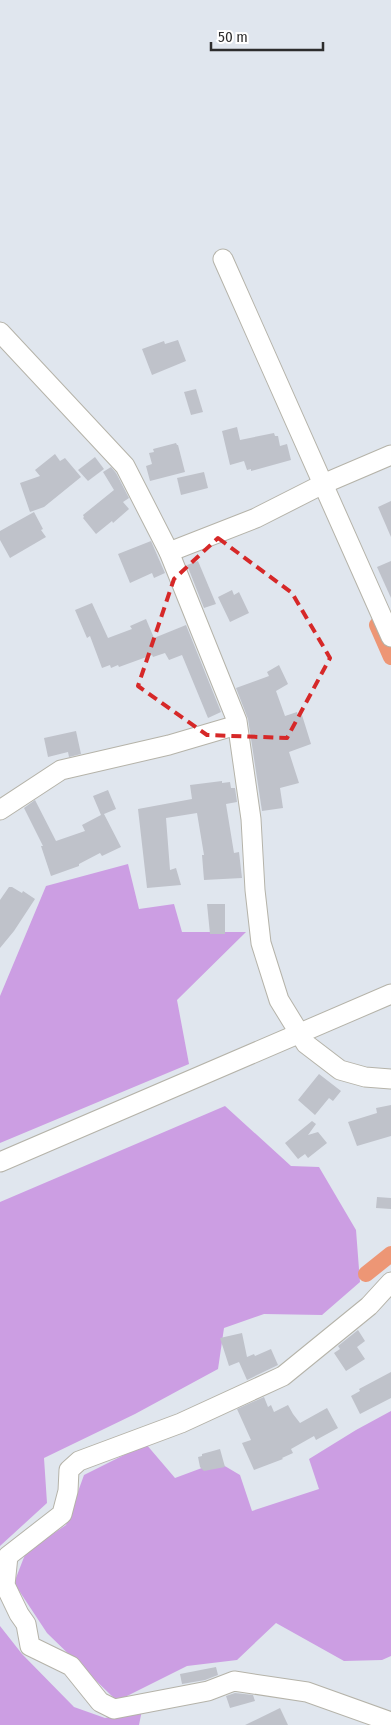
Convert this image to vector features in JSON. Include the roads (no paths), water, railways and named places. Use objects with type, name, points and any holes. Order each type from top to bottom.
[{"type":"street","points":[[223,259],[391,637]]},
{"type":"street","points":[[0,332],[125,466],[169,552],[237,725],[251,819],[255,890],[261,943],[280,1000],[306,1044],[340,1070],[365,1077],[391,1079]]},
{"type":"street","points":[[169,552],[256,518],[323,484],[391,455]]},
{"type":"street","points":[[0,810],[61,770],[169,745],[237,725]]},
{"type":"street","points":[[0,1162],[391,996]]},
{"type":"street","points":[[391,1282],[369,1306],[283,1376],[182,1423],[79,1461],[69,1470],[68,1491],[62,1514],[8,1556],[5,1585],[26,1624],[30,1646],[71,1666],[100,1702],[114,1709],[208,1691],[234,1682],[307,1692],[391,1722]]},
{"type":"waterway","points":[[377,625],[391,657]]},
{"type":"waterway","points":[[366,1274],[391,1254]]}]
